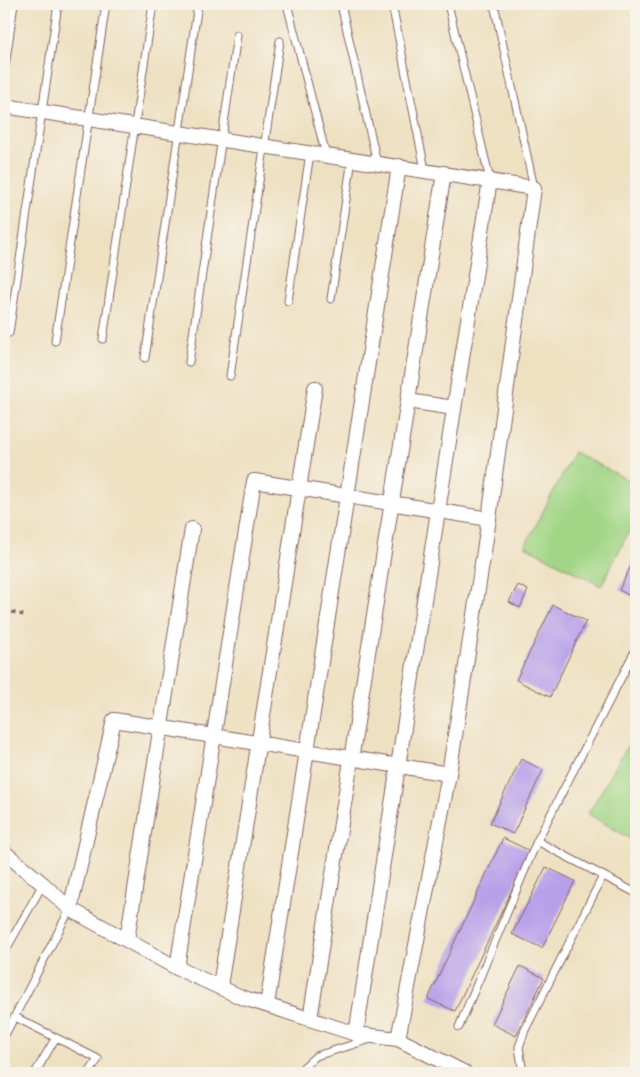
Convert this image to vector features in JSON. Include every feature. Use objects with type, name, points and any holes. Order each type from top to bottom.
[{"type":"street","points":[[4,106],[534,188],[489,519],[448,774],[398,1039]]},
{"type":"street","points":[[267,1005],[399,166]]},
{"type":"street","points":[[310,1019],[444,173]]},
{"type":"street","points":[[356,1034],[490,180]]},
{"type":"street","points":[[220,986],[315,388]]},
{"type":"street","points":[[408,401],[454,408]]},
{"type":"street","points":[[177,968],[254,481],[489,519]]},
{"type":"street","points":[[128,940],[192,529]]},
{"type":"street","points":[[70,909],[114,720],[448,774]]},
{"type":"street","points":[[5,857],[43,884],[70,909],[177,968],[242,997],[356,1034],[398,1039],[465,1073]]},
{"type":"lane","points":[[4,74],[14,4]]},
{"type":"lane","points":[[9,333],[58,4]]},
{"type":"lane","points":[[55,340],[106,4]]},
{"type":"lane","points":[[103,339],[153,4]]},
{"type":"lane","points":[[145,358],[198,4]]},
{"type":"lane","points":[[287,4],[326,155]]},
{"type":"lane","points":[[340,4],[377,163]]},
{"type":"lane","points":[[392,4],[425,170]]},
{"type":"lane","points":[[448,4],[490,180]]},
{"type":"lane","points":[[494,4],[534,188]]},
{"type":"lane","points":[[189,362],[238,36]]},
{"type":"lane","points":[[230,376],[280,41]]},
{"type":"lane","points":[[288,301],[310,152]]},
{"type":"lane","points":[[331,299],[352,159]]},
{"type":"lane","points":[[459,1027],[537,841],[636,649]]},
{"type":"lane","points":[[537,841],[636,893]]},
{"type":"lane","points":[[523,1073],[519,1046],[525,1030],[603,876]]},
{"type":"lane","points":[[4,952],[43,884]]},
{"type":"lane","points":[[4,1037],[70,909]]},
{"type":"lane","points":[[15,1017],[54,1039],[98,1059],[89,1073]]},
{"type":"lane","points":[[297,1073],[316,1056],[382,1036]]},
{"type":"lane","points":[[35,1073],[54,1039]]},
{"type":"path","points":[[4,610],[27,616]]},
{"type":"green space","points":[[574,452],[636,484],[636,518],[601,586],[525,546]]},
{"type":"green space","points":[[636,731],[636,842],[588,814]]},
{"type":"building","points":[[636,556],[636,599],[619,590]]},
{"type":"building","points":[[518,585],[528,590],[520,608],[509,602]]},
{"type":"building","points":[[553,605],[586,621],[550,697],[516,680]]},
{"type":"building","points":[[521,759],[543,770],[513,834],[490,823]]},
{"type":"building","points":[[503,838],[530,851],[455,1011],[428,999]]},
{"type":"building","points":[[546,867],[575,881],[542,948],[512,934]]},
{"type":"building","points":[[520,966],[544,978],[516,1036],[492,1024]]}]
